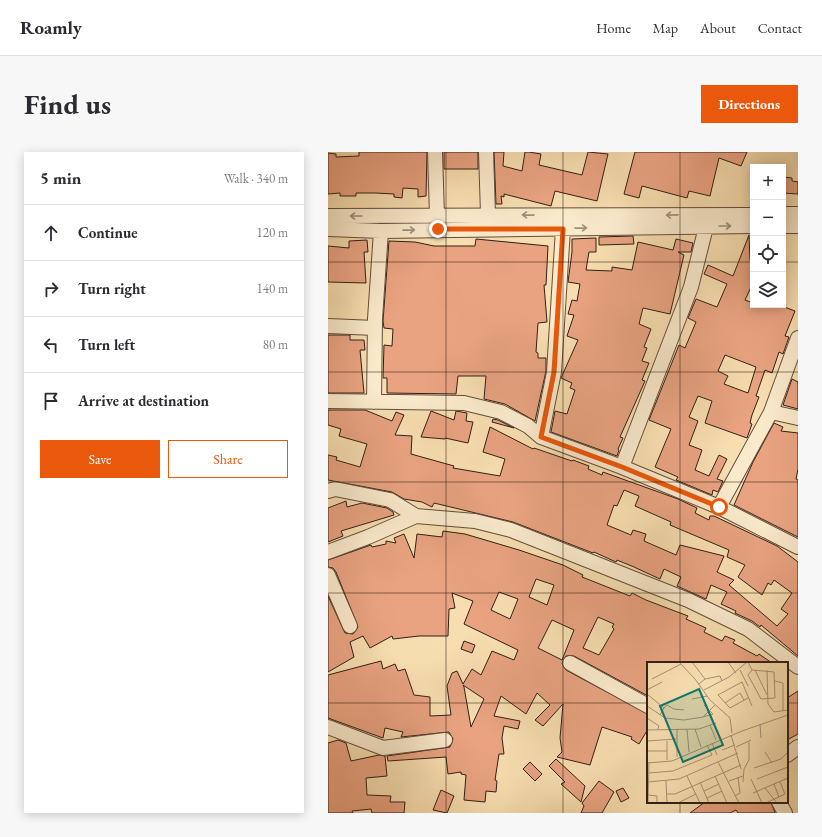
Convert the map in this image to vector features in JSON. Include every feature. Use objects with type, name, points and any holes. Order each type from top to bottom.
[{"type":"street","points":[[435,152],[437,216]]},
{"type":"street","points":[[486,152],[488,214]]},
{"type":"street","points":[[328,216],[437,216],[488,214],[603,216],[750,214]]},
{"type":"street","points":[[786,214],[798,214]]},
{"type":"street","points":[[328,229],[563,229],[750,226]]},
{"type":"street","points":[[786,226],[798,226]]},
{"type":"street","points":[[622,467],[691,287],[706,227]]},
{"type":"street","points":[[541,437],[554,372],[563,229]]},
{"type":"street","points":[[374,402],[375,328],[382,230]]},
{"type":"street","points":[[328,326],[375,328]]},
{"type":"street","points":[[719,507],[771,412],[798,338]]},
{"type":"street","points":[[328,401],[464,403],[501,412],[528,426],[541,437],[622,467],[719,507],[798,546]]},
{"type":"street","points":[[771,412],[798,418]]},
{"type":"street","points":[[328,491],[335,489],[390,500],[416,516],[475,521],[511,530],[616,570],[688,600],[748,629],[798,667]]},
{"type":"street","points":[[328,552],[368,537],[416,516]]},
{"type":"street","points":[[328,575],[350,626]]},
{"type":"street","points":[[570,663],[647,705]]},
{"type":"street","points":[[328,727],[383,748],[445,740]]},
{"type":"street","points":[[788,754],[798,748]]},
{"type":"street","points":[[780,803],[785,813]]},
{"type":"building","points":[[359,152],[427,152],[426,196],[418,197],[418,189],[403,188],[402,198],[394,197],[394,194],[356,193],[356,196],[340,196],[340,193],[328,194],[328,153],[336,154],[336,157],[359,156]]},
{"type":"building","points":[[444,152],[478,152],[478,169],[444,169]]},
{"type":"building","points":[[494,152],[504,152],[503,166],[522,171],[525,152],[529,152],[541,154],[539,165],[582,175],[588,152],[608,154],[597,201],[555,191],[551,206],[504,194],[504,197],[501,196],[502,204],[496,204]]},
{"type":"building","points":[[635,152],[747,152],[741,166],[719,158],[710,196],[689,191],[687,198],[642,186],[639,198],[624,194]]},
{"type":"building","points":[[786,177],[792,178],[792,181],[798,182],[798,194],[786,193]]},
{"type":"building","points":[[749,235],[750,289],[745,300],[750,302],[750,308],[786,308],[795,311],[785,336],[789,337],[783,354],[779,352],[772,373],[765,370],[756,396],[759,397],[752,415],[750,423],[752,424],[747,438],[705,423],[712,401],[698,396],[689,417],[698,421],[689,445],[702,450],[695,470],[709,476],[719,455],[727,459],[717,479],[723,481],[718,492],[713,490],[712,495],[676,480],[678,477],[655,467],[671,429],[649,420],[679,345],[685,348],[696,322],[688,318],[696,299],[717,307],[727,284],[704,274],[708,265],[733,276]],"holes":[[[725,355],[756,367],[748,393],[724,384],[728,376],[718,371]]]},
{"type":"building","points":[[633,236],[634,244],[599,245],[599,237]]},
{"type":"building","points":[[596,238],[596,252],[589,252],[586,270],[612,271],[612,267],[632,270],[638,242],[673,250],[676,239],[693,243],[691,252],[678,252],[684,255],[670,314],[643,308],[639,324],[651,329],[644,347],[647,348],[642,361],[649,363],[642,380],[645,381],[620,437],[623,438],[618,449],[617,456],[551,432],[555,411],[567,414],[575,390],[570,388],[572,383],[561,378],[578,340],[567,336],[574,315],[568,314],[572,300],[577,301],[580,284],[568,282],[572,252],[572,239]]},
{"type":"building","points":[[476,239],[548,246],[546,285],[544,285],[547,322],[538,323],[536,352],[538,353],[538,358],[546,358],[546,371],[535,421],[505,404],[484,399],[486,376],[458,376],[456,394],[387,393],[387,378],[383,378],[384,345],[392,346],[393,329],[384,328],[383,321],[389,241],[415,242],[434,246],[475,246]]},
{"type":"building","points":[[367,240],[368,252],[364,252],[366,283],[328,282],[328,246],[349,248],[349,241]]},
{"type":"building","points":[[328,335],[350,335],[350,340],[364,340],[365,350],[360,350],[364,393],[328,393]]},
{"type":"building","points":[[792,379],[798,382],[798,409],[783,405]]},
{"type":"building","points":[[328,410],[365,410],[392,421],[396,412],[404,415],[395,435],[412,436],[411,454],[454,466],[453,468],[500,476],[505,459],[483,452],[490,427],[533,449],[534,448],[572,461],[573,460],[589,466],[588,469],[602,475],[603,472],[678,499],[697,508],[695,513],[709,520],[710,516],[714,516],[777,546],[798,562],[798,656],[761,625],[760,627],[752,621],[735,613],[736,611],[721,604],[727,592],[711,585],[706,599],[677,586],[681,577],[664,569],[660,579],[617,560],[616,562],[594,552],[593,553],[513,522],[434,503],[432,507],[422,502],[404,499],[392,492],[328,480],[328,455],[337,457],[336,460],[360,467],[367,444],[339,436],[341,429],[328,425]],"holes":[[[624,490],[639,496],[635,506],[671,522],[670,525],[729,550],[727,557],[745,565],[738,577],[762,595],[768,583],[771,585],[774,580],[792,593],[781,609],[788,614],[777,626],[729,585],[734,580],[717,572],[724,556],[680,545],[676,555],[644,541],[646,534],[633,530],[631,535],[607,525],[614,505],[617,506]]]},
{"type":"building","points":[[431,411],[454,420],[456,411],[467,413],[466,421],[473,422],[468,443],[445,438],[421,437]]},
{"type":"building","points":[[493,419],[498,420],[514,428],[492,422]]},
{"type":"building","points":[[774,423],[783,427],[781,431],[798,433],[798,469],[796,479],[798,480],[798,537],[734,505],[753,462]]},
{"type":"building","points":[[346,501],[347,507],[362,503],[387,508],[393,512],[394,515],[341,531],[343,536],[328,542],[328,508]]},
{"type":"building","points":[[443,531],[465,534],[563,565],[583,575],[582,577],[630,596],[632,593],[688,616],[686,619],[706,628],[704,632],[722,641],[725,636],[735,640],[733,643],[757,656],[759,654],[771,662],[647,662],[647,695],[574,656],[566,656],[562,663],[566,670],[647,713],[647,731],[639,744],[631,739],[632,737],[602,727],[590,765],[557,757],[562,752],[560,738],[563,704],[543,726],[535,720],[550,705],[537,693],[526,714],[501,696],[494,716],[520,721],[518,729],[504,726],[502,738],[504,754],[499,754],[495,780],[497,781],[496,792],[486,791],[485,802],[464,800],[466,775],[461,774],[461,772],[448,774],[446,757],[388,761],[387,756],[450,747],[453,739],[449,732],[401,737],[403,732],[385,728],[383,738],[328,718],[328,675],[381,661],[383,669],[395,664],[398,671],[405,669],[414,695],[430,697],[430,716],[451,715],[447,686],[452,673],[457,671],[463,684],[472,669],[481,675],[492,651],[514,660],[518,650],[464,624],[473,601],[452,593],[455,608],[449,609],[448,636],[419,636],[393,639],[392,636],[370,648],[363,636],[350,642],[354,657],[328,672],[328,596],[345,633],[353,634],[358,627],[336,572],[333,568],[328,567],[328,560],[371,545],[372,547],[386,544],[386,541],[396,543],[394,538],[404,534],[414,558],[417,534],[442,537]],"holes":[[[536,579],[554,585],[547,605],[529,597]],[[499,592],[518,599],[510,619],[491,610]],[[598,617],[614,624],[612,627],[614,629],[599,655],[583,648]],[[552,620],[574,630],[562,660],[538,648]],[[463,685],[484,699],[471,727]]]},
{"type":"building","points":[[464,641],[475,645],[472,653],[461,649]]},
{"type":"building","points":[[798,691],[798,734],[788,739],[788,697]]},
{"type":"building","points":[[338,740],[346,743],[351,761],[379,755],[385,756],[387,776],[366,778],[367,795],[391,796],[390,802],[405,802],[404,813],[372,813],[371,809],[352,811],[353,813],[328,813],[328,743]]},
{"type":"building","points":[[556,759],[585,786],[581,802],[561,784],[565,782],[549,766]]},
{"type":"building","points":[[530,762],[542,774],[535,781],[523,769]]},
{"type":"building","points":[[599,781],[614,792],[602,813],[581,813],[584,806],[582,803]]},
{"type":"building","points":[[623,788],[629,798],[621,802],[616,791]]},
{"type":"building","points":[[441,790],[454,796],[447,813],[433,810]]},
{"type":"building","points":[[704,803],[771,803],[775,813],[738,813],[736,810],[730,813],[690,813]]},
{"type":"route","points":[[438,229],[563,229],[554,372],[541,437],[622,467],[719,507]]}]
